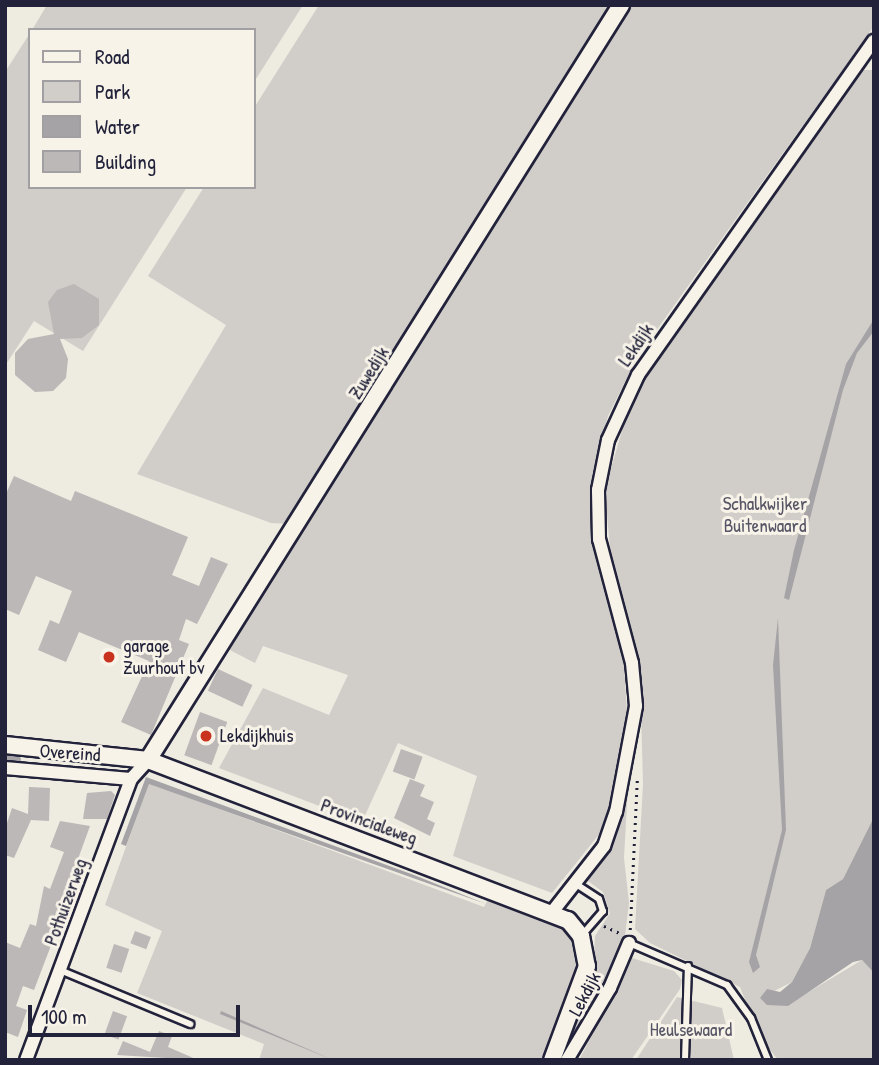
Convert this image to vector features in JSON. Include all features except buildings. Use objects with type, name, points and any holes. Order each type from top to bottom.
[{"type":"street","name":"Zuwedijk","points":[[148,760],[621,5]]},
{"type":"street","name":"Lekdijk","points":[[553,911],[604,846],[617,812],[636,706],[632,663],[599,539],[598,490],[608,440],[638,375],[874,41]]},
{"type":"street","name":"Provincialeweg","points":[[5,745],[148,760],[553,911],[581,936]]},
{"type":"street","name":"Pothuizerweg","points":[[26,1060],[62,971],[131,779],[148,760]]},
{"type":"street","name":"Overeind","points":[[5,768],[131,779]]},
{"type":"street","points":[[552,1060],[583,984],[587,966],[581,936]]},
{"type":"street","name":"Lekdijk","points":[[567,1060],[610,989],[627,938]]},
{"type":"lane","points":[[576,884],[599,899],[603,911],[581,936]]},
{"type":"lane","points":[[627,938],[712,974],[739,997],[768,1060]]},
{"type":"lane","points":[[685,1060],[688,966]]},
{"type":"lane","points":[[62,971],[190,1024]]},
{"type":"path","points":[[609,929],[627,938],[637,769]]},
{"type":"green space","points":[[47,5],[303,5],[256,79],[256,28],[33,28]]},
{"type":"green space","points":[[319,5],[615,5],[294,524],[271,523],[137,474],[226,325],[148,276],[203,189],[256,189],[256,105]]},
{"type":"green space","points":[[628,5],[874,5],[874,26],[638,356],[608,416],[592,475],[591,518],[624,664],[627,713],[605,827],[552,893],[453,856],[477,776],[398,743],[362,822],[219,768],[263,688],[329,715],[348,675],[263,646],[255,663],[226,648]]},
{"type":"green space","points":[[28,36],[28,189],[186,189],[83,351],[34,321],[5,366],[5,72]]},
{"type":"green space","name":"Schalkwijker Buitenwaard","points":[[861,70],[874,70],[874,817],[843,879],[826,890],[810,948],[792,982],[760,998],[807,993],[862,960],[874,973],[874,1060],[778,1060],[759,1035],[740,987],[650,943],[635,929],[643,784],[640,677],[611,562],[605,489],[628,410],[656,360]]},
{"type":"green space","points":[[629,767],[624,858],[629,903],[623,952],[568,1051],[564,1048],[568,1034],[593,979],[595,936],[610,913],[603,892],[584,878],[616,831]]},
{"type":"green space","points":[[149,783],[484,907],[490,895],[555,921],[573,940],[578,965],[542,1060],[259,1060],[264,1044],[137,993],[162,931],[105,905]]},
{"type":"green space","points":[[632,958],[674,971],[682,980],[680,989],[631,1060],[579,1060]]},
{"type":"green space","name":"Heulsewaard","points":[[677,997],[722,1008],[734,1060],[636,1060]]},
{"type":"water","points":[[874,319],[874,331],[857,353],[843,390],[789,600],[784,598],[794,550],[846,364]]},
{"type":"water","points":[[778,618],[786,830],[756,955],[760,967],[753,973],[749,962],[782,830],[773,665]]},
{"type":"water","points":[[146,777],[486,904],[149,784],[126,846],[121,844]]},
{"type":"water","points":[[874,817],[874,973],[862,960],[853,962],[788,1006],[767,1005],[760,998],[767,989],[780,992],[792,982],[810,948],[826,890],[843,879]]},
{"type":"water","points":[[221,1011],[333,1060],[220,1014]]},
{"type":"waterway","points":[[5,760],[14,760]]},
{"type":"place","name":"garage Zuurhout bv","points":[[109,657]]},
{"type":"place","name":"Lekdijkhuis","points":[[206,736]]}]
